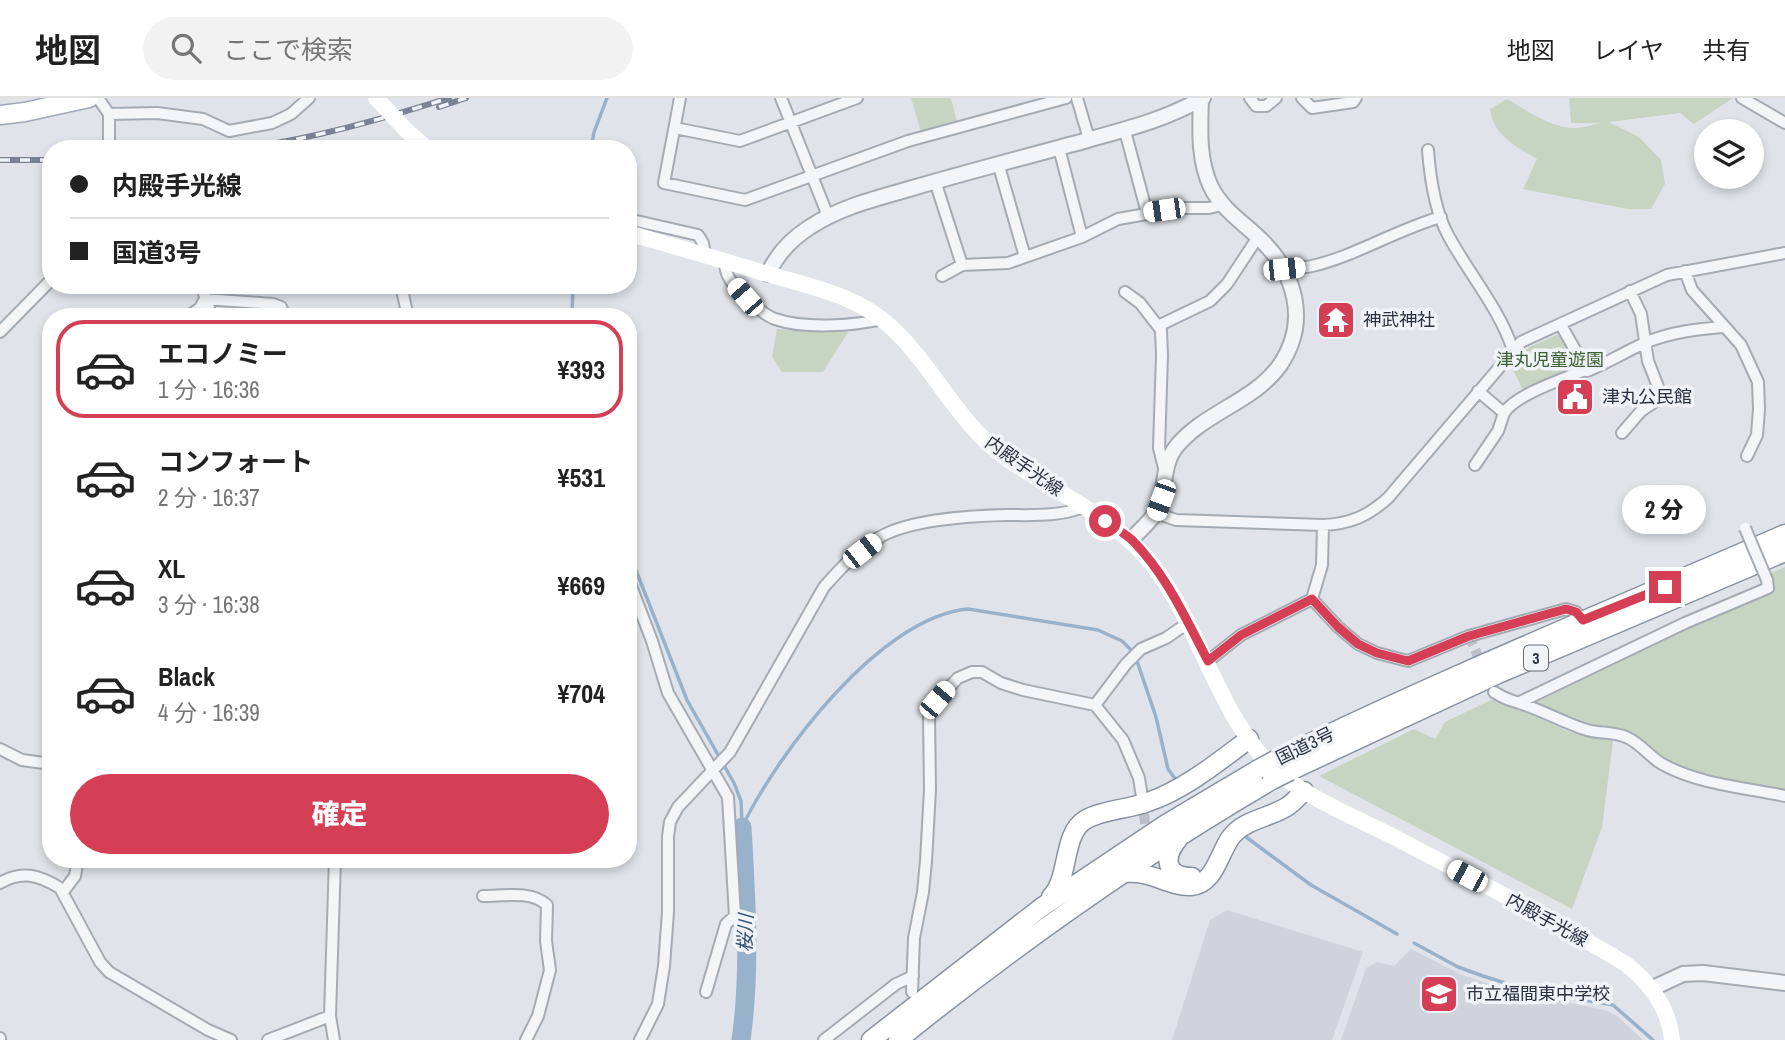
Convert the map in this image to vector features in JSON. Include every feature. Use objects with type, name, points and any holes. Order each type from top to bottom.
[{"type":"main road","points":[[0,115],[89,98]]},
{"type":"main road","points":[[376,98],[417,140]]},
{"type":"main road","name":"内殿手光線","points":[[637,236],[844,297],[883,319],[915,351],[958,411],[989,444],[1131,540],[1173,594],[1249,739],[1273,768],[1304,791],[1626,964],[1653,988],[1665,1012],[1672,1037]]},
{"type":"main road","name":"国道3号","points":[[898,1040],[1042,929],[1176,818],[1265,775],[1408,697],[1785,534]]},
{"type":"main road","name":"国道3号","points":[[1284,765],[1785,552]]},
{"type":"main road","points":[[1042,908],[1058,890],[1077,828],[1085,820],[1149,802],[1167,794],[1249,739]]},
{"type":"main road","name":"国道3号","points":[[871,1040],[1042,908],[1114,868],[1182,835],[1265,775]]},
{"type":"main road","points":[[1072,841],[1078,859],[1084,866],[1114,868],[1179,885],[1193,886],[1211,874],[1219,862],[1220,853],[1241,827],[1289,806],[1304,791]]},
{"type":"main road","points":[[1182,835],[1171,847],[1168,856],[1172,871],[1182,877],[1194,877],[1212,856],[1220,853]]},
{"type":"street","points":[[98,98],[109,114],[109,140]]},
{"type":"street","points":[[109,114],[157,113],[203,119],[229,131],[272,123],[291,114],[309,98]]},
{"type":"street","points":[[680,98],[664,183],[745,200],[908,141],[1066,98]]},
{"type":"street","points":[[780,98],[828,216]]},
{"type":"street","points":[[1076,98],[1089,139]]},
{"type":"street","points":[[768,274],[774,261],[789,243],[828,216],[934,181],[1125,131],[1176,113],[1202,98],[1202,154],[1211,187],[1222,205],[1258,237],[1284,269],[1292,286],[1297,310],[1290,348],[1278,368],[1262,384],[1191,431],[1174,449],[1165,472],[1156,513],[1131,540]]},
{"type":"street","points":[[1250,98],[1256,106],[1266,106],[1276,98]]},
{"type":"street","points":[[1302,98],[1312,108],[1353,102],[1356,98]]},
{"type":"street","points":[[1742,98],[1785,123]]},
{"type":"street","points":[[675,128],[740,141],[850,99]]},
{"type":"street","points":[[1125,131],[1147,213]]},
{"type":"street","points":[[1059,148],[1082,237]]},
{"type":"street","points":[[1428,150],[1430,171],[1447,234],[1507,334],[1513,350]]},
{"type":"street","points":[[998,163],[1025,257]]},
{"type":"street","points":[[934,181],[962,265]]},
{"type":"street","points":[[943,276],[962,265],[1008,263],[1082,237],[1118,219],[1181,208],[1222,205]]},
{"type":"street","points":[[1284,269],[1312,266],[1414,225],[1441,217]]},
{"type":"street","points":[[637,221],[698,235],[705,255]]},
{"type":"street","points":[[1158,326],[1210,301],[1227,284],[1258,237]]},
{"type":"street","points":[[1156,513],[1176,520],[1323,525],[1340,524],[1372,512],[1421,461],[1513,350],[1527,339],[1561,326],[1667,275],[1785,253]]},
{"type":"street","points":[[724,261],[728,277],[736,287],[774,319],[801,324],[862,324],[883,319]]},
{"type":"street","points":[[1685,271],[1692,290],[1741,345],[1758,382],[1757,435],[1747,456]]},
{"type":"street","points":[[0,332],[42,289]]},
{"type":"street","points":[[1622,433],[1641,411],[1662,397],[1648,361],[1641,314],[1630,291]]},
{"type":"street","points":[[1125,292],[1140,303],[1158,326],[1162,355],[1159,448],[1165,472]]},
{"type":"street","points":[[204,294],[208,308]]},
{"type":"street","points":[[200,308],[205,299]]},
{"type":"street","points":[[205,299],[274,304],[281,308]]},
{"type":"street","points":[[1561,326],[1585,370]]},
{"type":"street","points":[[1475,465],[1498,431],[1507,408],[1526,396],[1585,370],[1607,364],[1646,343],[1685,330],[1723,327]]},
{"type":"street","points":[[1478,391],[1504,413]]},
{"type":"street","points":[[640,1040],[658,1004],[664,965],[670,822],[678,807],[730,752],[824,587],[843,565],[880,537],[900,529],[975,516],[1065,514],[1084,507]]},
{"type":"street","points":[[1208,661],[1241,635],[1312,599],[1322,565],[1323,525]]},
{"type":"street","points":[[1494,692],[1509,702],[1520,702],[1685,623],[1768,588],[1745,527]]},
{"type":"street","points":[[1312,599],[1358,644],[1377,653],[1408,661],[1469,636],[1566,609],[1576,612],[1583,620]]},
{"type":"street","points":[[637,602],[668,693],[728,797],[730,807],[735,916],[726,924],[706,992]]},
{"type":"street","points":[[1095,705],[1141,649],[1166,638],[1188,623]]},
{"type":"street","points":[[912,992],[914,938],[926,861],[930,790],[929,715],[937,700],[958,678],[972,672],[982,672],[1023,690],[1095,705],[1123,740],[1139,778],[1142,797]]},
{"type":"street","points":[[1520,702],[1589,731],[1609,732],[1629,738],[1659,763],[1688,777],[1722,786],[1785,796]]},
{"type":"street","points":[[0,749],[22,760],[42,763]]},
{"type":"street","points":[[63,892],[75,876],[76,868]]},
{"type":"street","points":[[334,1040],[330,1016],[335,868]]},
{"type":"street","points":[[0,884],[15,875],[28,875],[49,881],[63,892],[100,962],[109,972],[207,1035],[232,1040]]},
{"type":"street","points":[[483,896],[525,896],[540,899],[547,905],[546,941],[550,970],[538,1016],[526,1040]]},
{"type":"street","points":[[1653,988],[1683,974],[1703,973],[1785,982]]},
{"type":"street","points":[[824,1040],[896,984],[913,975]]},
{"type":"street","points":[[268,1040],[330,1016]]},
{"type":"shaded area","points":[[1227,910],[1363,952],[1332,1040],[1172,1040],[1210,920]]},
{"type":"shaded area","name":"市立福間東中学校","points":[[1411,949],[1460,974],[1510,991],[1605,1010],[1616,1015],[1643,1040],[1341,1040],[1366,968],[1377,962],[1394,966]]},
{"type":"green space","points":[[911,98],[951,98],[957,122],[921,132]]},
{"type":"green space","points":[[1569,98],[1733,98],[1702,119],[1694,119],[1694,124],[1680,113],[1609,122],[1639,137],[1661,160],[1665,184],[1651,209],[1628,209],[1523,189],[1537,159],[1514,145],[1501,133],[1490,109],[1507,99],[1558,125],[1579,128],[1599,123],[1571,123]]},
{"type":"green space","points":[[777,329],[848,332],[823,372],[782,372],[772,357]]},
{"type":"green space","name":"津丸児童遊園","points":[[1557,335],[1562,337],[1581,370],[1525,394],[1511,366],[1529,347]]},
{"type":"green space","points":[[1785,567],[1785,790],[1716,779],[1676,765],[1626,731],[1592,724],[1537,704],[1536,698],[1684,627],[1775,589],[1769,574]]},
{"type":"green space","points":[[1495,698],[1570,732],[1613,741],[1602,827],[1572,909],[1319,776],[1414,729],[1435,739],[1445,722]]},
{"type":"waterway","points":[[593,140],[607,98]]},
{"type":"waterway","points":[[572,308],[573,294]]},
{"type":"waterway","points":[[637,573],[687,700],[734,783],[741,801],[742,825]]},
{"type":"waterway","points":[[742,827],[758,797],[806,728],[867,662],[901,636],[934,618],[968,609],[1098,630],[1122,641],[1138,664],[1156,717],[1168,769],[1176,780]]},
{"type":"waterway","name":"桜川","points":[[741,1040],[747,960],[742,827]]},
{"type":"waterway","points":[[1246,837],[1311,885],[1397,934]]},
{"type":"waterway","points":[[1414,943],[1458,967],[1527,990],[1613,1005],[1653,1040]]},
{"type":"tunnel","points":[[1469,636],[1494,692]]},
{"type":"tunnel","points":[[1142,799],[1147,839]]},
{"type":"railway","points":[[291,140],[449,98]]},
{"type":"railway","points":[[439,107],[466,98]]},
{"type":"railway","points":[[0,160],[42,160]]},
{"type":"place","name":"神武神社","points":[[1336,320]]},
{"type":"place","name":"津丸公民館","points":[[1575,397]]},
{"type":"place","name":"市立福間東中学校","points":[[1439,994]]},
{"type":"route","points":[[1105,521],[1131,540],[1154,567],[1173,594],[1208,661],[1241,635],[1312,599],[1358,644],[1377,653],[1408,661],[1469,636],[1566,609],[1576,612],[1583,620],[1665,587]]}]
